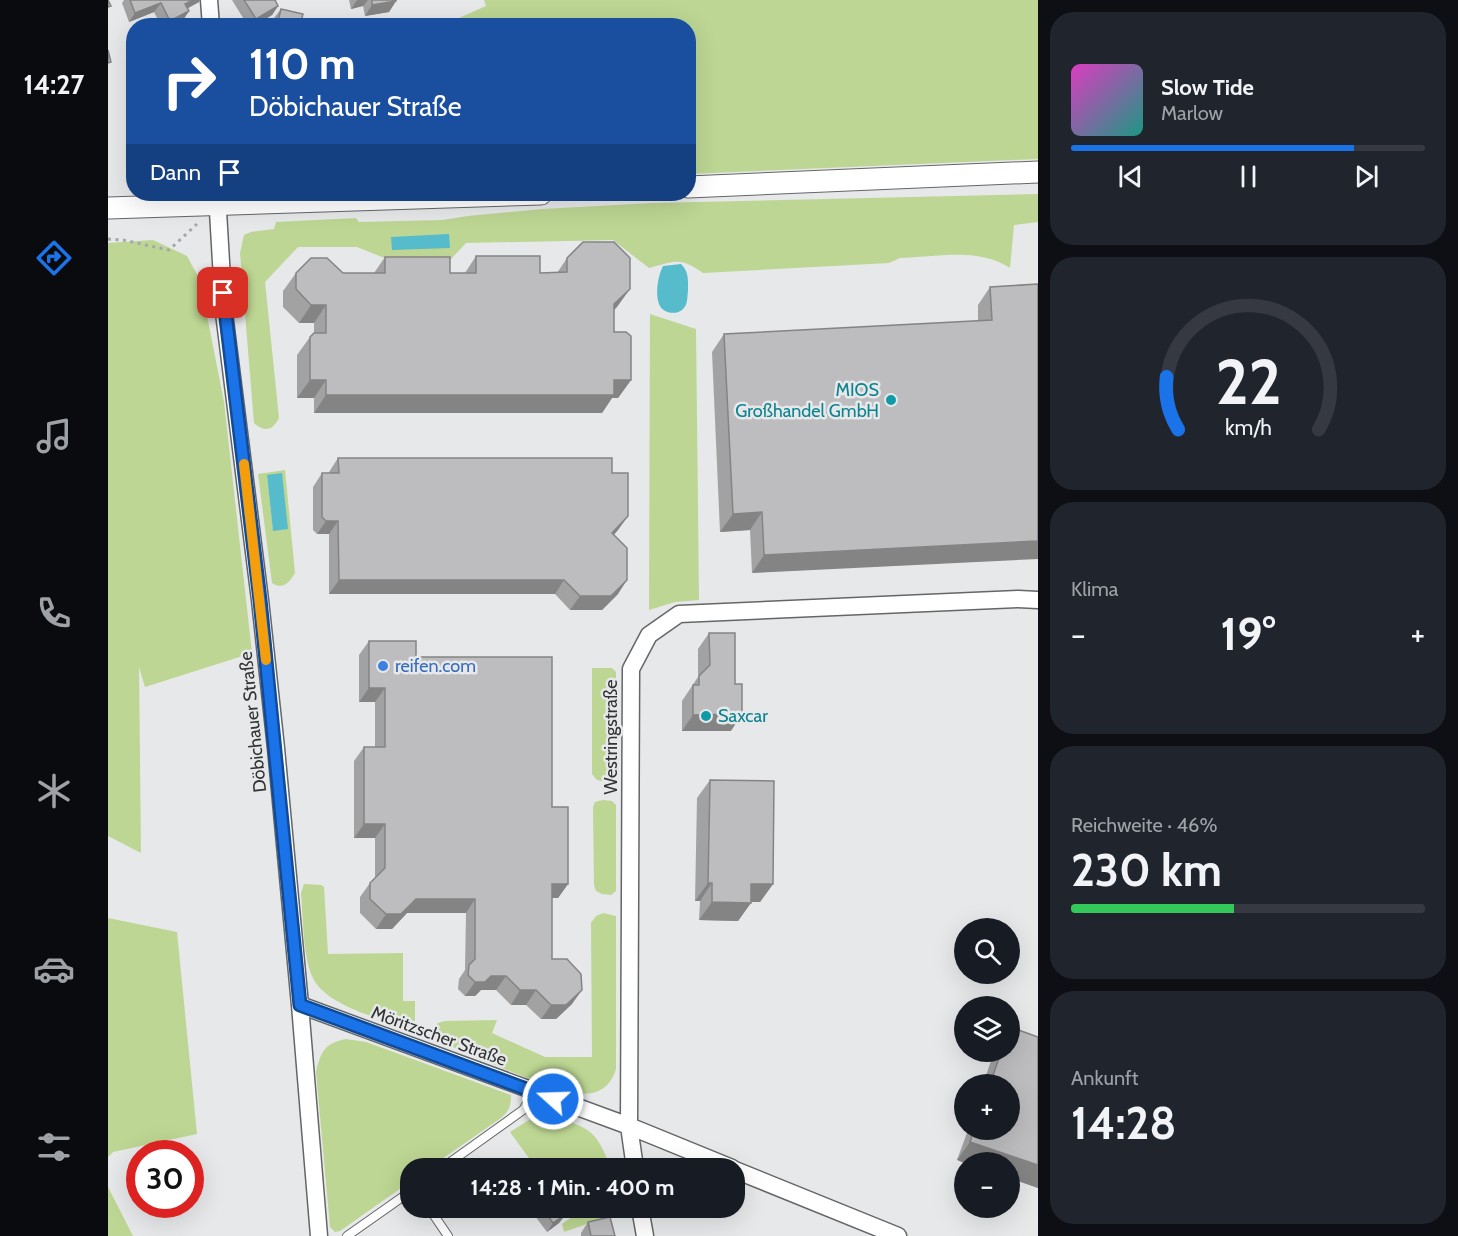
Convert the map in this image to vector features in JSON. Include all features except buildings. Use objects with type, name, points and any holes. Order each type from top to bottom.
[{"type":"street","points":[[209,0],[210,18]]},
{"type":"street","points":[[696,187],[1038,172]]},
{"type":"street","points":[[108,208],[193,201]]},
{"type":"street","name":"Döbichauer Straße","points":[[217,201],[224,313],[260,600],[300,1005],[319,1236]]},
{"type":"street","name":"Westringstraße","points":[[634,1158],[629,1126],[631,669],[649,635],[679,614],[1038,600]]},
{"type":"street","name":"Möritzscher Straße","points":[[300,1005],[629,1126],[707,1158]]},
{"type":"street","name":"Möritzscher Straße","points":[[745,1174],[897,1236]]},
{"type":"street","points":[[642,1218],[645,1236]]},
{"type":"lane","points":[[456,1158],[524,1110],[534,1092]]},
{"type":"lane","points":[[347,1236],[400,1199]]},
{"type":"lane","points":[[436,1218],[448,1236]]},
{"type":"path","points":[[108,239],[169,250],[215,201]]},
{"type":"green space","points":[[484,0],[1038,0],[1038,159],[696,174],[696,18],[459,18],[486,6]]},
{"type":"green space","points":[[1038,194],[1038,222],[1014,225],[1010,268],[985,257],[957,255],[900,258],[889,263],[703,273],[689,264],[678,262],[649,268],[613,240],[466,243],[451,259],[392,261],[357,247],[298,247],[265,282],[279,418],[268,429],[254,423],[240,253],[244,235],[274,229],[276,222],[356,218],[359,222],[442,220],[543,209],[652,203]]},
{"type":"green space","points":[[153,240],[187,256],[200,280],[224,402],[252,653],[145,687],[139,667],[141,853],[108,836],[108,243]]},
{"type":"green space","points":[[650,314],[696,329],[699,600],[675,602],[649,610]]},
{"type":"green space","points":[[285,470],[295,573],[283,586],[272,583],[258,474]],"holes":[[[267,475],[288,529],[273,530]]]},
{"type":"green space","points":[[592,668],[612,668],[616,672],[616,775],[608,781],[597,780],[592,774]]},
{"type":"green space","points":[[612,801],[616,805],[616,891],[611,895],[596,891],[594,885],[593,807],[595,802]]},
{"type":"green space","points":[[304,884],[324,887],[328,954],[403,953],[403,1001],[415,1001],[415,1027],[411,1030],[356,1010],[329,996],[319,986],[312,976],[305,947],[301,893]]},
{"type":"green space","points":[[603,913],[616,916],[616,1069],[610,1082],[604,1088],[592,1093],[560,1089],[436,1040],[435,1031],[438,1023],[497,1020],[492,1033],[545,1057],[592,1057],[591,923],[596,916]]},
{"type":"green space","points":[[108,918],[177,932],[197,1134],[169,1140],[126,1140],[126,1149],[113,1152],[108,1157]]},
{"type":"green space","points":[[346,1039],[366,1042],[511,1095],[509,1108],[501,1118],[443,1158],[400,1158],[400,1189],[340,1231],[335,1232],[330,1227],[316,1072],[322,1053],[333,1043]]},
{"type":"green space","points":[[550,1114],[583,1127],[595,1137],[606,1158],[529,1158],[510,1132],[537,1115]]},
{"type":"green space","points":[[108,1187],[133,1236],[108,1236]]},
{"type":"green space","points":[[571,1218],[604,1218],[564,1232],[562,1224]]},
{"type":"water","points":[[449,234],[450,248],[392,250],[391,237]]},
{"type":"water","points":[[681,264],[688,276],[687,303],[677,312],[663,310],[659,304],[657,290],[663,266]]},
{"type":"water","points":[[282,473],[288,529],[273,531],[267,475]]},
{"type":"slow traffic","points":[[244,464],[266,660]]},
{"type":"place","name":"MIOS Großhandel GmbH","points":[[891,400]]},
{"type":"place","name":"reifen.com","points":[[383,666]]},
{"type":"place","name":"Saxcar","points":[[706,716]]},
{"type":"route","points":[[223,293],[260,600],[300,1005],[553,1099]]}]
